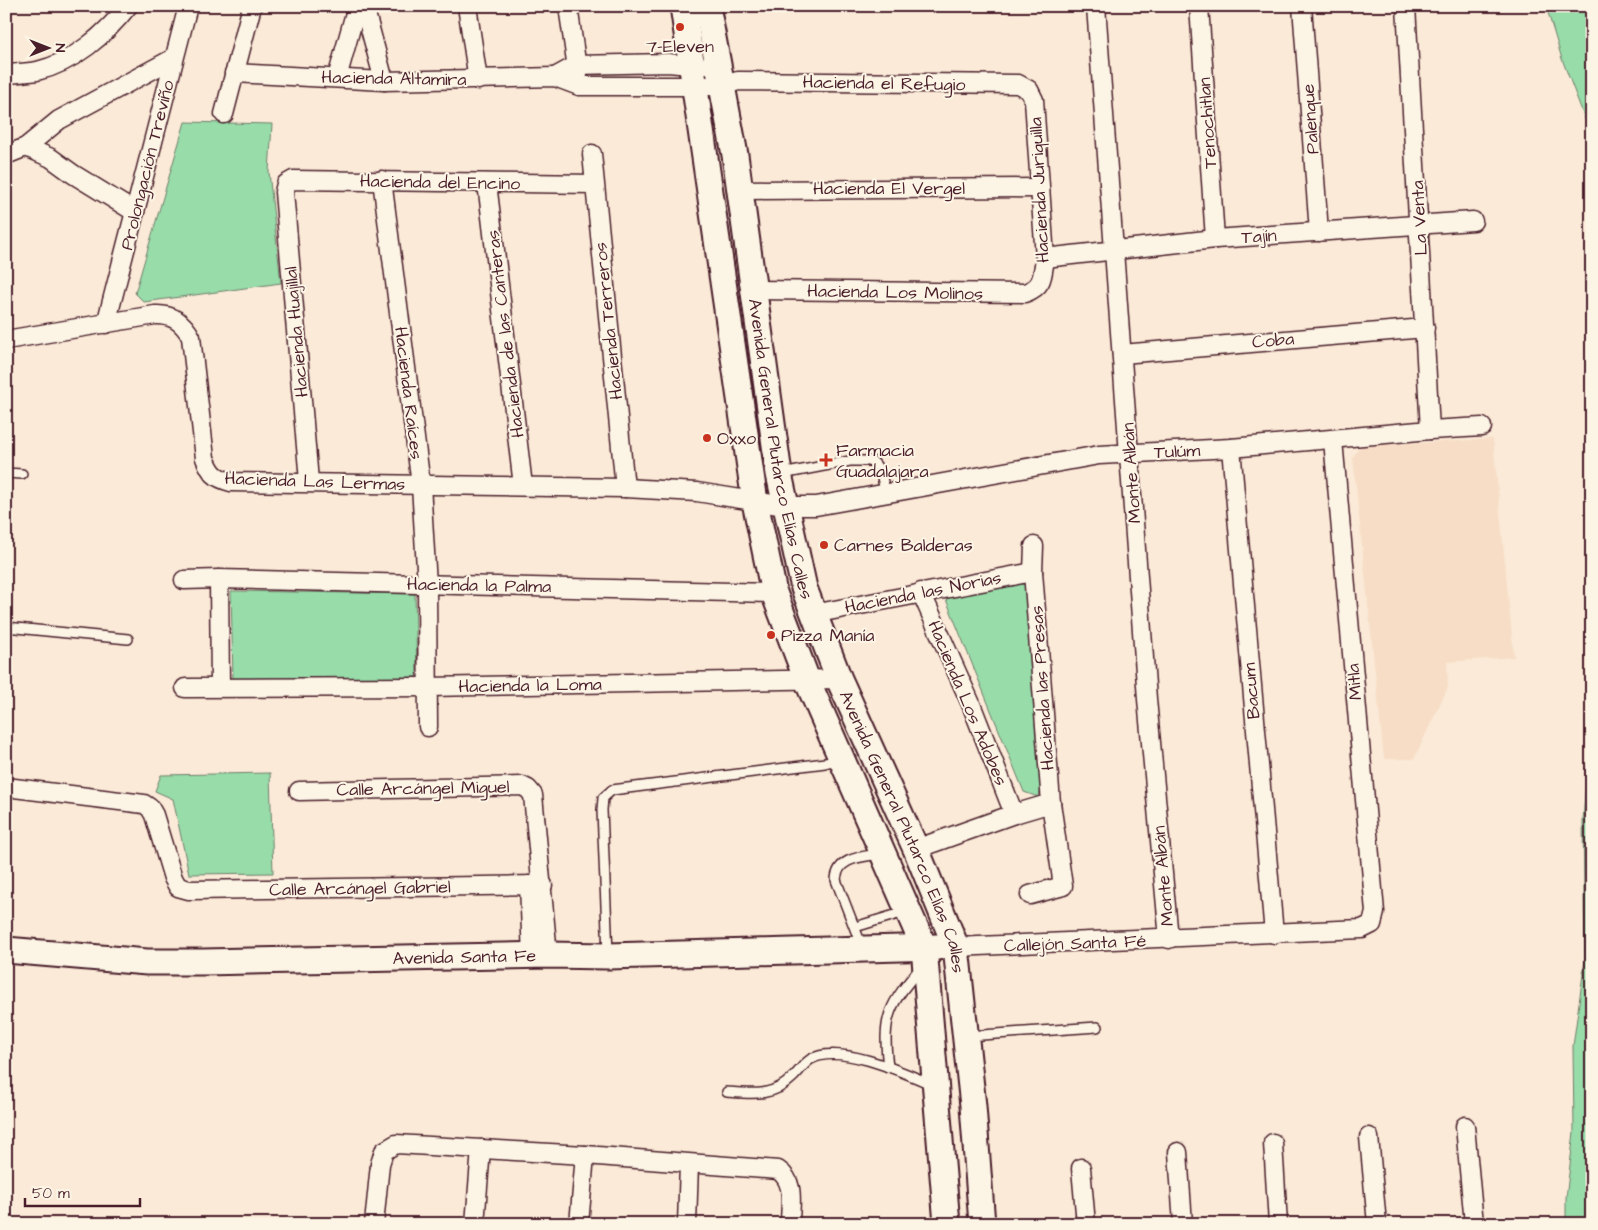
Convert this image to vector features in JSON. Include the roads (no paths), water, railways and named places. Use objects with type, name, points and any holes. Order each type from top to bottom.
[{"type":"street","points":[[6,74],[37,71],[58,64],[97,39],[112,26],[128,6]]},
{"type":"street","name":"Prolongación Treviño","points":[[106,324],[188,6]]},
{"type":"street","points":[[224,114],[252,6]]},
{"type":"street","points":[[337,78],[357,6]]},
{"type":"street","points":[[364,6],[384,80]]},
{"type":"street","points":[[467,6],[478,80]]},
{"type":"street","points":[[568,6],[580,86]]},
{"type":"street","name":"Avenida General Plutarco Elías Calles","points":[[683,6],[755,502],[774,593],[807,680],[908,911],[924,954],[939,1110],[947,1224]]},
{"type":"street","name":"Avenida General Plutarco Elías Calles","points":[[707,6],[726,78],[739,190],[779,474],[804,588],[839,680],[916,849],[956,948],[974,1106],[982,1224]]},
{"type":"street","name":"Monte Albán","points":[[1096,6],[1147,699],[1169,939]]},
{"type":"street","name":"Tenochitlan","points":[[1199,6],[1215,239]]},
{"type":"street","name":"Palenque","points":[[1302,6],[1319,232]]},
{"type":"street","name":"La Venta","points":[[1406,6],[1420,225],[1430,430]]},
{"type":"street","points":[[6,154],[26,147],[59,120],[174,58]]},
{"type":"street","name":"Hacienda Altamira","points":[[555,77],[577,65],[694,75]]},
{"type":"street","name":"Hacienda Altamira","points":[[234,73],[384,80],[478,80],[555,77],[580,86],[694,75]]},
{"type":"street","name":"Hacienda el Refugio","points":[[694,75],[726,78],[1018,84],[1029,90]]},
{"type":"street","name":"Hacienda Juriquilla","points":[[1029,90],[1034,100],[1045,258],[1041,280],[1036,289]]},
{"type":"street","points":[[26,147],[51,158],[73,174],[135,212]]},
{"type":"street","name":"Hacienda Terreros","points":[[592,154],[624,488]]},
{"type":"street","points":[[706,160],[735,155]]},
{"type":"street","name":"Hacienda del Encino","points":[[286,184],[293,180],[382,180],[594,184]]},
{"type":"street","name":"Hacienda Raíces","points":[[382,180],[421,485],[427,584],[428,727]]},
{"type":"street","name":"Hacienda de las Canteras","points":[[487,183],[522,486]]},
{"type":"street","name":"Hacienda Huajillal","points":[[286,184],[284,192],[309,481]]},
{"type":"street","name":"Hacienda El Vergel","points":[[739,190],[1039,188]]},
{"type":"street","name":"Tajín","points":[[1045,258],[1215,239],[1473,221]]},
{"type":"street","name":"Hacienda Los Molinos","points":[[754,290],[1025,293],[1036,289]]},
{"type":"street","name":"Hacienda Las Lermas","points":[[6,340],[166,315],[184,326],[191,337],[205,458],[209,470],[217,478],[231,482],[309,481],[421,485],[624,488],[698,492],[785,506]]},
{"type":"street","name":"Coba","points":[[1122,354],[1425,328]]},
{"type":"street","name":"Tulúm","points":[[785,506],[816,506],[1068,459],[1129,453],[1231,448],[1482,427]]},
{"type":"street","name":"Mitla","points":[[1333,440],[1375,912],[1372,924]]},
{"type":"street","name":"Bacum","points":[[1231,448],[1251,698],[1274,934]]},
{"type":"street","name":"Hacienda las Presas","points":[[1030,895],[1064,886],[1051,804],[1033,572],[1034,546]]},
{"type":"street","name":"Hacienda las Norias","points":[[813,614],[920,592],[1033,572]]},
{"type":"street","points":[[219,579],[220,687]]},
{"type":"street","name":"Hacienda la Palma","points":[[184,580],[219,579],[774,593]]},
{"type":"street","name":"Hacienda Los Adobes","points":[[920,592],[971,704],[1014,814]]},
{"type":"street","name":"Hacienda la Loma","points":[[185,688],[429,687],[839,680]]},
{"type":"street","name":"Calle Arcángel Miguel","points":[[299,790],[522,786],[528,789],[533,795],[540,955]]},
{"type":"street","name":"Calle Arcángel Gabriel","points":[[6,787],[144,804],[150,808],[154,815],[172,878],[178,887],[189,890],[536,885]]},
{"type":"street","points":[[916,849],[1014,814],[1051,804]]},
{"type":"street","name":"Callejón Santa Fé","points":[[956,948],[1362,929],[1372,924]]},
{"type":"street","name":"Avenida Santa Fe","points":[[6,950],[147,962],[540,955],[608,956],[859,938],[924,954],[956,948]]},
{"type":"street","points":[[939,1110],[974,1106]]},
{"type":"street","points":[[1465,1126],[1474,1224]]},
{"type":"street","points":[[1369,1137],[1377,1224]]},
{"type":"street","points":[[1273,1143],[1278,1224]]},
{"type":"street","points":[[374,1224],[380,1164],[384,1151],[396,1144],[585,1155],[778,1170],[786,1176],[790,1186],[790,1224]]},
{"type":"street","points":[[475,1224],[481,1149]]},
{"type":"street","points":[[1178,1152],[1183,1224]]},
{"type":"street","points":[[579,1224],[585,1155]]},
{"type":"street","points":[[687,1224],[689,1164]]},
{"type":"street","points":[[1081,1168],[1086,1224]]},
{"type":"lane","points":[[779,474],[850,460],[872,461],[878,466],[886,493]]},
{"type":"lane","points":[[6,473],[22,474]]},
{"type":"lane","points":[[6,627],[128,639]]},
{"type":"lane","points":[[608,956],[602,810],[603,798],[612,790],[825,763],[841,758]]},
{"type":"lane","points":[[883,853],[851,859],[841,864],[836,872],[836,880],[859,938],[908,911]]},
{"type":"lane","points":[[888,1067],[884,1037],[887,1016],[898,994],[924,954]]},
{"type":"lane","points":[[965,1036],[1097,1027]]},
{"type":"lane","points":[[727,1092],[761,1094],[778,1089],[808,1062],[818,1057],[845,1054],[888,1067],[936,1086]]},
{"type":"place","name":"7-Eleven","points":[[680,27]]},
{"type":"place","name":"Oxxo","points":[[707,438]]},
{"type":"place","name":"Farmacia Guadalajara","points":[[826,460]]},
{"type":"place","name":"Carnes Balderas","points":[[824,545]]},
{"type":"place","name":"Pizza Manía","points":[[771,635]]}]
